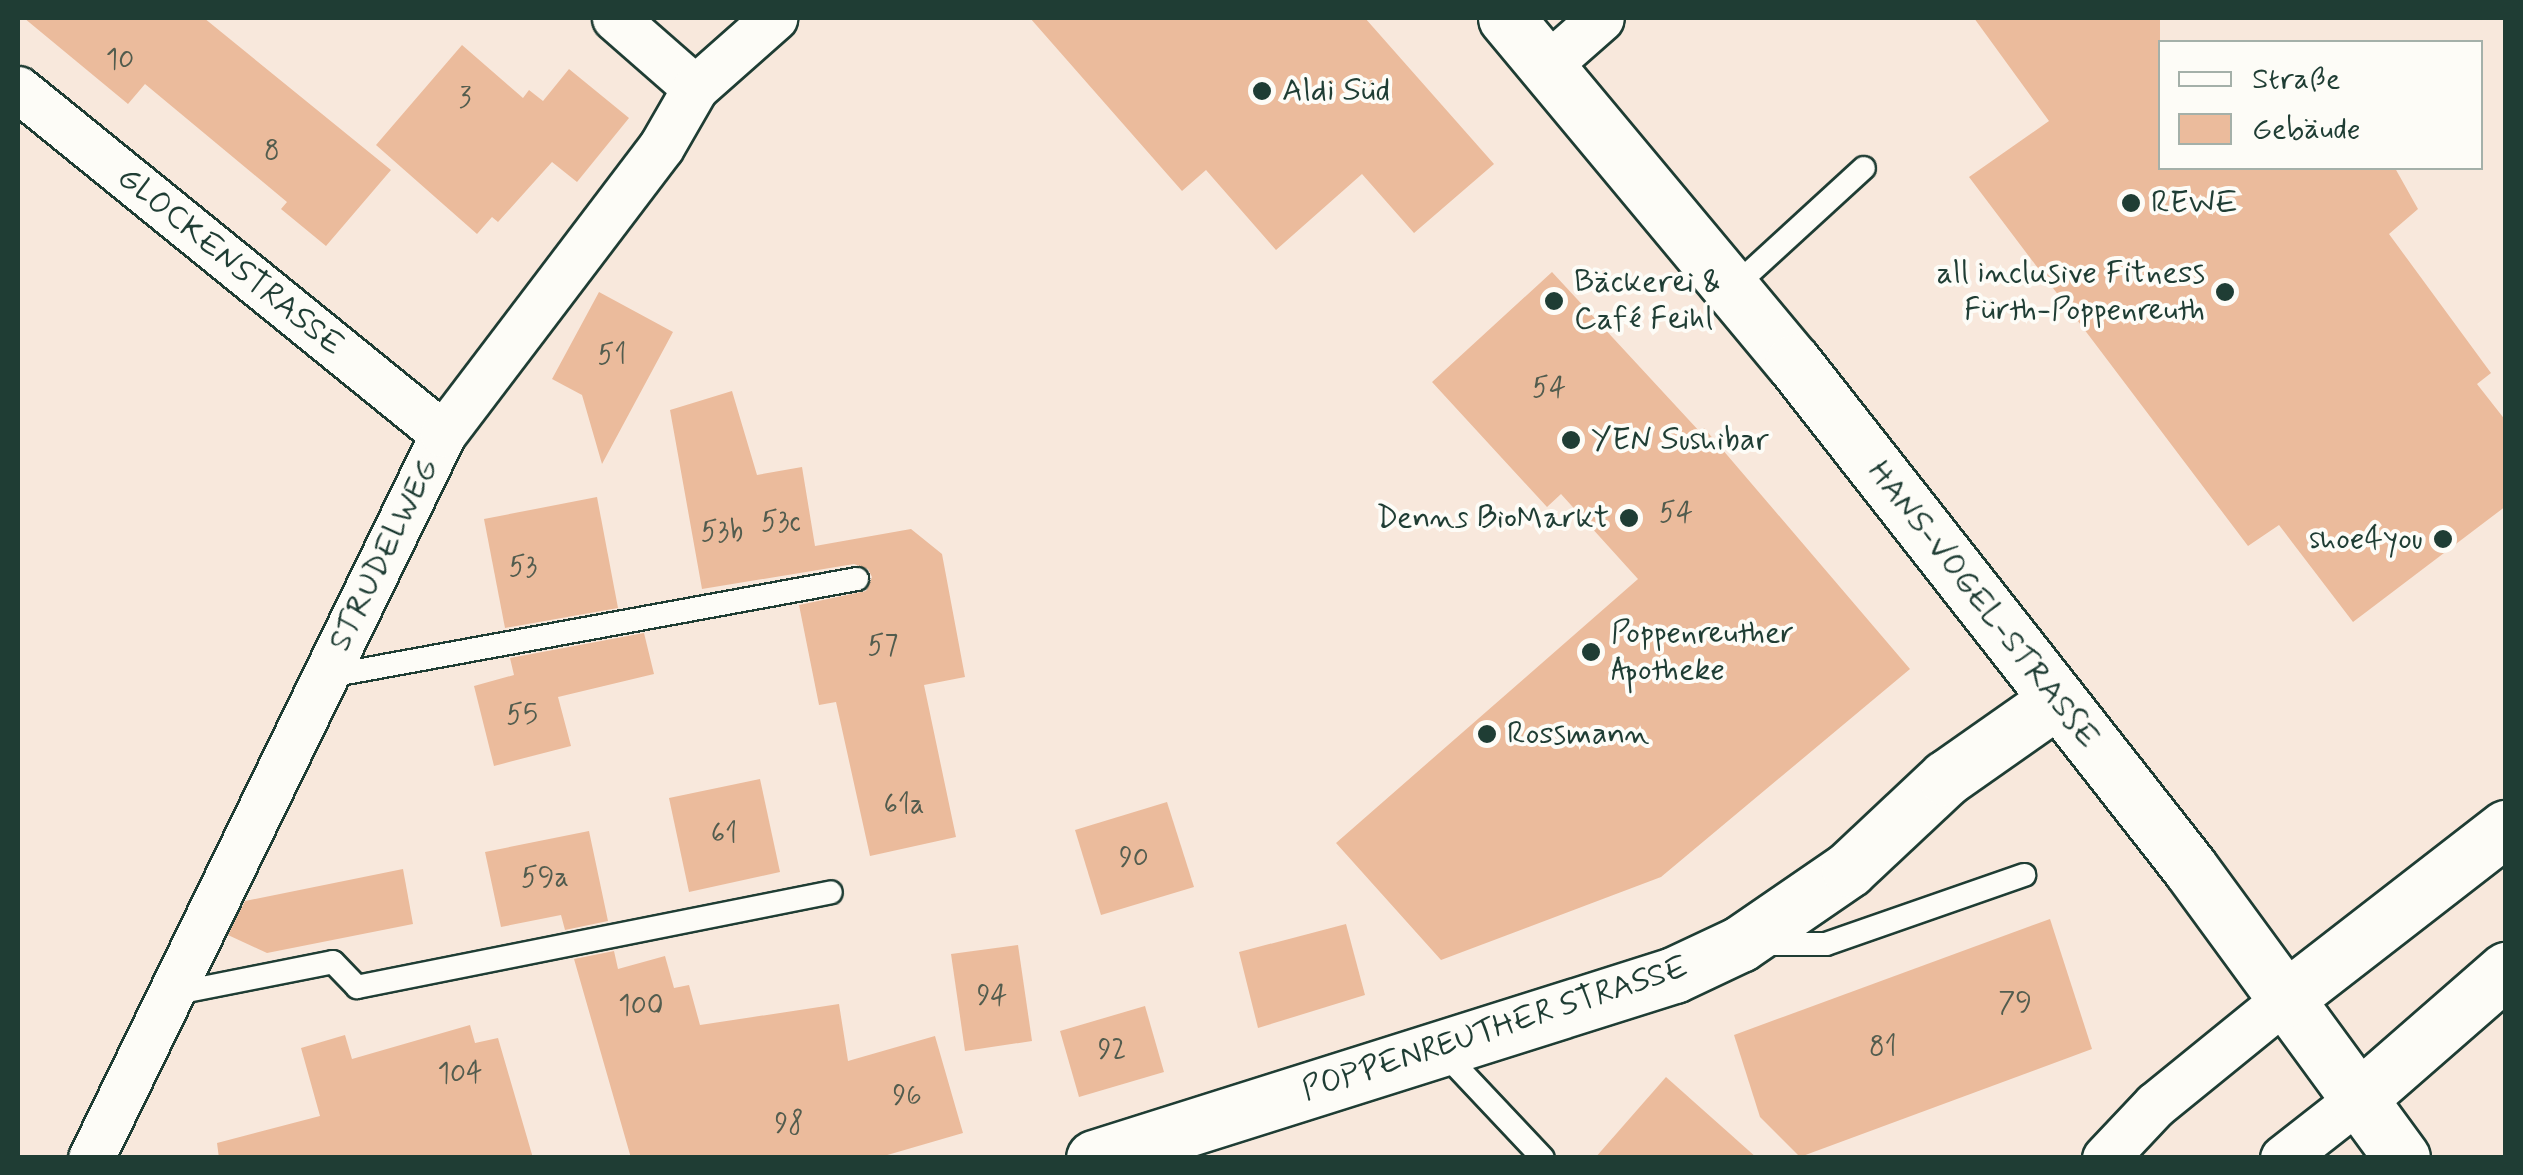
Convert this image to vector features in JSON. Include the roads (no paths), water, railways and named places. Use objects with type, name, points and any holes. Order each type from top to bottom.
[{"type":"main road","name":"HANS-VOGEL-STRASSE","points":[[1506,18],[1549,64],[1734,287],[2190,868],[2402,1158]]},
{"type":"main road","name":"POPPENREUTHER STRASSE","points":[[1094,1158],[1674,975],[1740,944],[1850,869],[1946,778],[2056,700]]},
{"type":"main road","points":[[2284,1000],[2506,828]]},
{"type":"main road","points":[[2357,1100],[2506,970]]},
{"type":"street","points":[[615,18],[694,88]]},
{"type":"street","name":"STRUDELWEG","points":[[91,1158],[443,434],[660,147],[694,88],[774,18]]},
{"type":"street","points":[[1549,64],[1600,18]]},
{"type":"street","name":"GLOCKENSTRASSE","points":[[18,89],[443,434]]},
{"type":"street","points":[[2105,1158],[2154,1106],[2284,1000]]},
{"type":"street","points":[[2283,1158],[2357,1100]]},
{"type":"lane","points":[[1734,287],[1864,168]]},
{"type":"lane","points":[[324,677],[856,579]]},
{"type":"lane","points":[[1740,944],[1826,944],[2024,874]]},
{"type":"lane","points":[[170,994],[333,962],[358,986],[831,892]]},
{"type":"lane","points":[[1439,1049],[1542,1158]]},
{"type":"place","name":"Aldi Süd","points":[[1262,91]]},
{"type":"place","name":"REWE","points":[[2131,203]]},
{"type":"place","name":"all inclusive Fitness Fürth-Poppenreuth","points":[[2225,292]]},
{"type":"place","name":"Bäckerei & Café Feihl","points":[[1554,301]]},
{"type":"place","name":"YEN Sushibar","points":[[1571,440]]},
{"type":"place","name":"Denns BioMarkt","points":[[1629,518]]},
{"type":"place","name":"shoe4you","points":[[2443,539]]},
{"type":"place","name":"Poppenreuther Apotheke","points":[[1591,652]]},
{"type":"place","name":"Rossmann","points":[[1487,734]]}]
